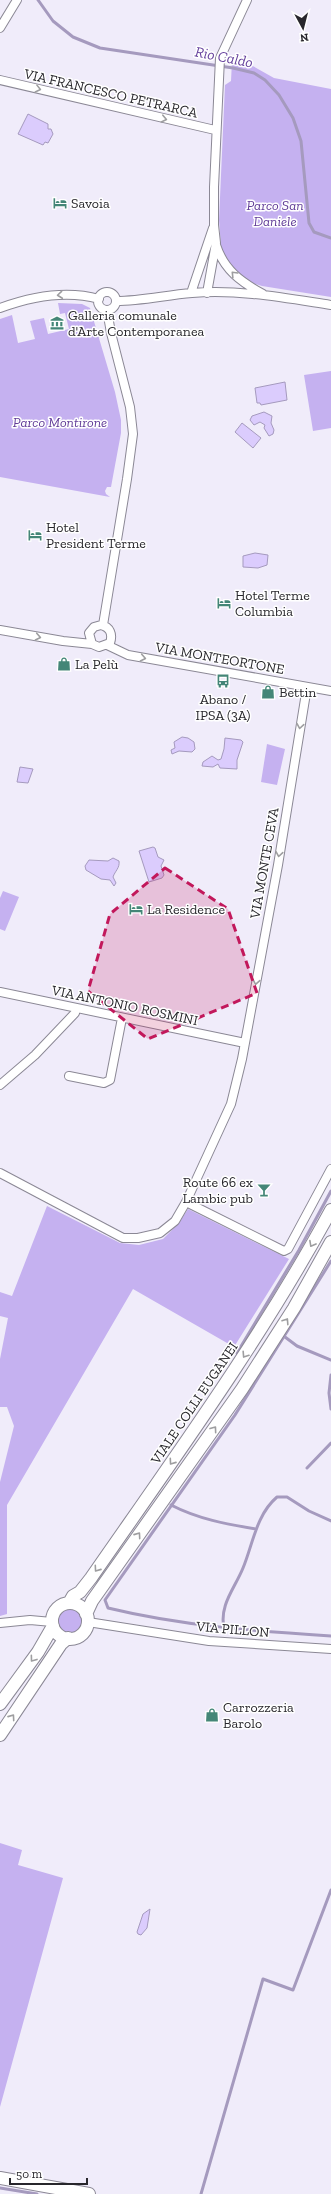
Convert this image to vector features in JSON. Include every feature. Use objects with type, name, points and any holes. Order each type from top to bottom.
[{"type":"main road","name":"VIALE COLLI EUGANEI","points":[[0,1704],[38,1652],[52,1624],[54,1611],[63,1604],[69,1603],[72,1596],[80,1592],[91,1578],[229,1381],[281,1299],[331,1210]]},
{"type":"main road","name":"VIALE COLLI EUGANEI","points":[[0,1735],[61,1644],[68,1638],[79,1636],[86,1628],[92,1601],[242,1389],[294,1308],[331,1242]]},
{"type":"main road","points":[[69,1603],[80,1606],[87,1618]]},
{"type":"main road","points":[[52,1624],[58,1634],[68,1638]]},
{"type":"main road","points":[[0,2178],[89,2194]]},
{"type":"street","points":[[0,28],[17,0]]},
{"type":"street","points":[[247,0],[222,48],[220,58],[218,74],[214,225],[216,243],[220,256],[234,276],[264,295]]},
{"type":"street","name":"VIA FRANCESCO PETRARCA","points":[[0,80],[216,130]]},
{"type":"street","points":[[191,293],[214,225]]},
{"type":"street","points":[[207,293],[216,243]]},
{"type":"street","points":[[108,292],[114,296],[116,301],[113,308],[107,310],[100,306],[99,299],[102,294],[108,292]]},
{"type":"street","points":[[116,301],[140,300],[191,293],[207,293],[264,295],[331,305]]},
{"type":"street","points":[[0,308],[15,303],[65,295],[88,296],[99,299]]},
{"type":"street","points":[[103,625],[133,434],[130,407],[111,333],[107,310]]},
{"type":"street","points":[[92,644],[89,637],[91,630],[97,625],[103,625],[108,628],[111,634],[111,639],[107,645]]},
{"type":"street","name":"VIA MONTEORTONE","points":[[0,630],[63,641],[92,644],[99,647],[107,645],[128,655],[331,691]]},
{"type":"street","name":"VIA MONTE CEVA","points":[[0,1173],[123,1238],[138,1238],[160,1233],[175,1221],[186,1202],[231,1104],[245,1043],[278,865],[307,687]]},
{"type":"street","name":"VIA ANTONIO ROSMINI","points":[[0,992],[245,1043]]},
{"type":"street","points":[[0,1085],[35,1055],[75,1013],[76,1008]]},
{"type":"street","points":[[69,1076],[104,1083],[110,1080],[122,1018]]},
{"type":"street","points":[[186,1202],[284,1251],[288,1249],[331,1169]]},
{"type":"street","name":"VIA PILLON","points":[[87,1618],[134,1630],[228,1643],[331,1649]]},
{"type":"street","points":[[0,1623],[30,1620],[52,1624]]},
{"type":"highlighted area","points":[[165,868],[228,909],[257,993],[197,1020],[148,1039],[88,991],[110,914]]},
{"type":"green space","name":"Parco San Daniele","points":[[232,61],[251,65],[274,78],[331,89],[331,297],[262,286],[249,282],[238,274],[225,257],[221,247],[219,220],[225,85],[231,81]]},
{"type":"green space","name":"Parco Montirone","points":[[58,303],[82,304],[90,308],[115,392],[121,420],[121,433],[111,487],[107,487],[105,491],[110,497],[0,477],[0,319],[12,315],[18,343],[35,339],[30,321],[44,318],[48,334],[69,329],[65,313],[60,314]]},
{"type":"green space","points":[[331,371],[331,428],[313,431],[304,375]]},
{"type":"green space","points":[[267,744],[285,749],[277,785],[261,782]]},
{"type":"green space","points":[[3,891],[19,897],[5,931],[0,929],[0,898]]},
{"type":"green space","points":[[47,1206],[120,1243],[139,1245],[163,1239],[179,1223],[188,1209],[289,1259],[234,1347],[133,1289],[7,1505],[7,1614],[0,1616],[0,1482],[14,1426],[7,1407],[0,1407],[0,1359],[8,1318],[0,1316],[0,1292],[12,1296]]},
{"type":"green space","points":[[70,1609],[78,1613],[82,1621],[78,1629],[70,1633],[62,1629],[58,1621],[62,1613]]},
{"type":"green space","points":[[0,1843],[22,1850],[18,1865],[63,1878],[0,2107]]},
{"type":"shaded area","points":[[28,114],[48,124],[48,129],[51,129],[53,134],[48,143],[45,142],[43,145],[18,134]]},
{"type":"shaded area","points":[[285,382],[287,400],[261,405],[260,403],[257,403],[255,388]]},
{"type":"shaded area","points":[[264,412],[272,416],[271,423],[274,430],[273,434],[269,436],[264,428],[265,425],[260,422],[254,425],[250,420],[252,416]]},
{"type":"shaded area","points":[[242,423],[261,438],[253,448],[235,432]]},
{"type":"shaded area","points":[[255,553],[268,555],[267,565],[258,568],[243,567],[243,556]]},
{"type":"shaded area","points":[[182,737],[188,738],[194,742],[195,749],[192,752],[179,751],[172,754],[171,750],[175,748],[174,742]]},
{"type":"shaded area","points":[[225,738],[241,740],[243,742],[237,760],[237,769],[220,768],[218,764],[213,767],[202,766],[203,762],[212,756],[218,760],[221,759]]},
{"type":"shaded area","points":[[20,767],[33,769],[28,783],[17,782]]},
{"type":"shaded area","points":[[153,847],[155,848],[158,857],[164,860],[161,866],[164,875],[162,878],[149,882],[139,851]]},
{"type":"shaded area","points":[[113,858],[119,861],[118,868],[113,877],[116,883],[114,886],[110,880],[101,879],[86,870],[85,866],[89,860],[108,861]]},
{"type":"shaded area","points":[[150,1909],[147,1928],[141,1935],[138,1934],[137,1932],[143,1914]]},
{"type":"waterway","name":"Rio Caldo","points":[[38,0],[53,21],[73,37],[100,48],[233,68],[254,73],[265,80],[279,95],[293,118],[301,141],[309,223],[314,232],[331,238]]},
{"type":"waterway","points":[[237,1353],[299,1250],[331,1191]]},
{"type":"waterway","points":[[331,1261],[235,1415],[105,1600],[108,1608],[164,1619],[247,1630],[331,1636]]},
{"type":"waterway","points":[[285,1337],[297,1346],[331,1360]]},
{"type":"waterway","points":[[331,1375],[329,1393],[331,1409]]},
{"type":"waterway","points":[[307,1468],[331,1443]]},
{"type":"waterway","points":[[224,1628],[223,1620],[226,1604],[243,1568],[256,1530],[264,1512],[270,1504],[277,1497],[287,1497],[309,1511],[331,1521]]},
{"type":"waterway","points":[[171,1505],[191,1514],[223,1523],[256,1529]]},
{"type":"waterway","points":[[201,2194],[263,1979],[293,1990],[331,1890]]},
{"type":"waterway","points":[[0,2188],[37,2194]]},
{"type":"place","name":"Savoia","points":[[60,203]]},
{"type":"place","name":"Galleria comunale d'Arte Contemporanea","points":[[57,323]]},
{"type":"place","name":"Hotel President Terme","points":[[35,535]]},
{"type":"place","name":"Hotel Terme Columbia","points":[[224,603]]},
{"type":"place","name":"La Pelù","points":[[64,664]]},
{"type":"place","name":"Abano / IPSA (3A)","points":[[223,681]]},
{"type":"place","name":"Bettin","points":[[268,692]]},
{"type":"place","name":"La Residence","points":[[136,909]]},
{"type":"place","name":"Route 66 ex Lambic pub","points":[[264,1190]]},
{"type":"place","name":"Carrozzeria Barolo","points":[[212,1715]]}]
